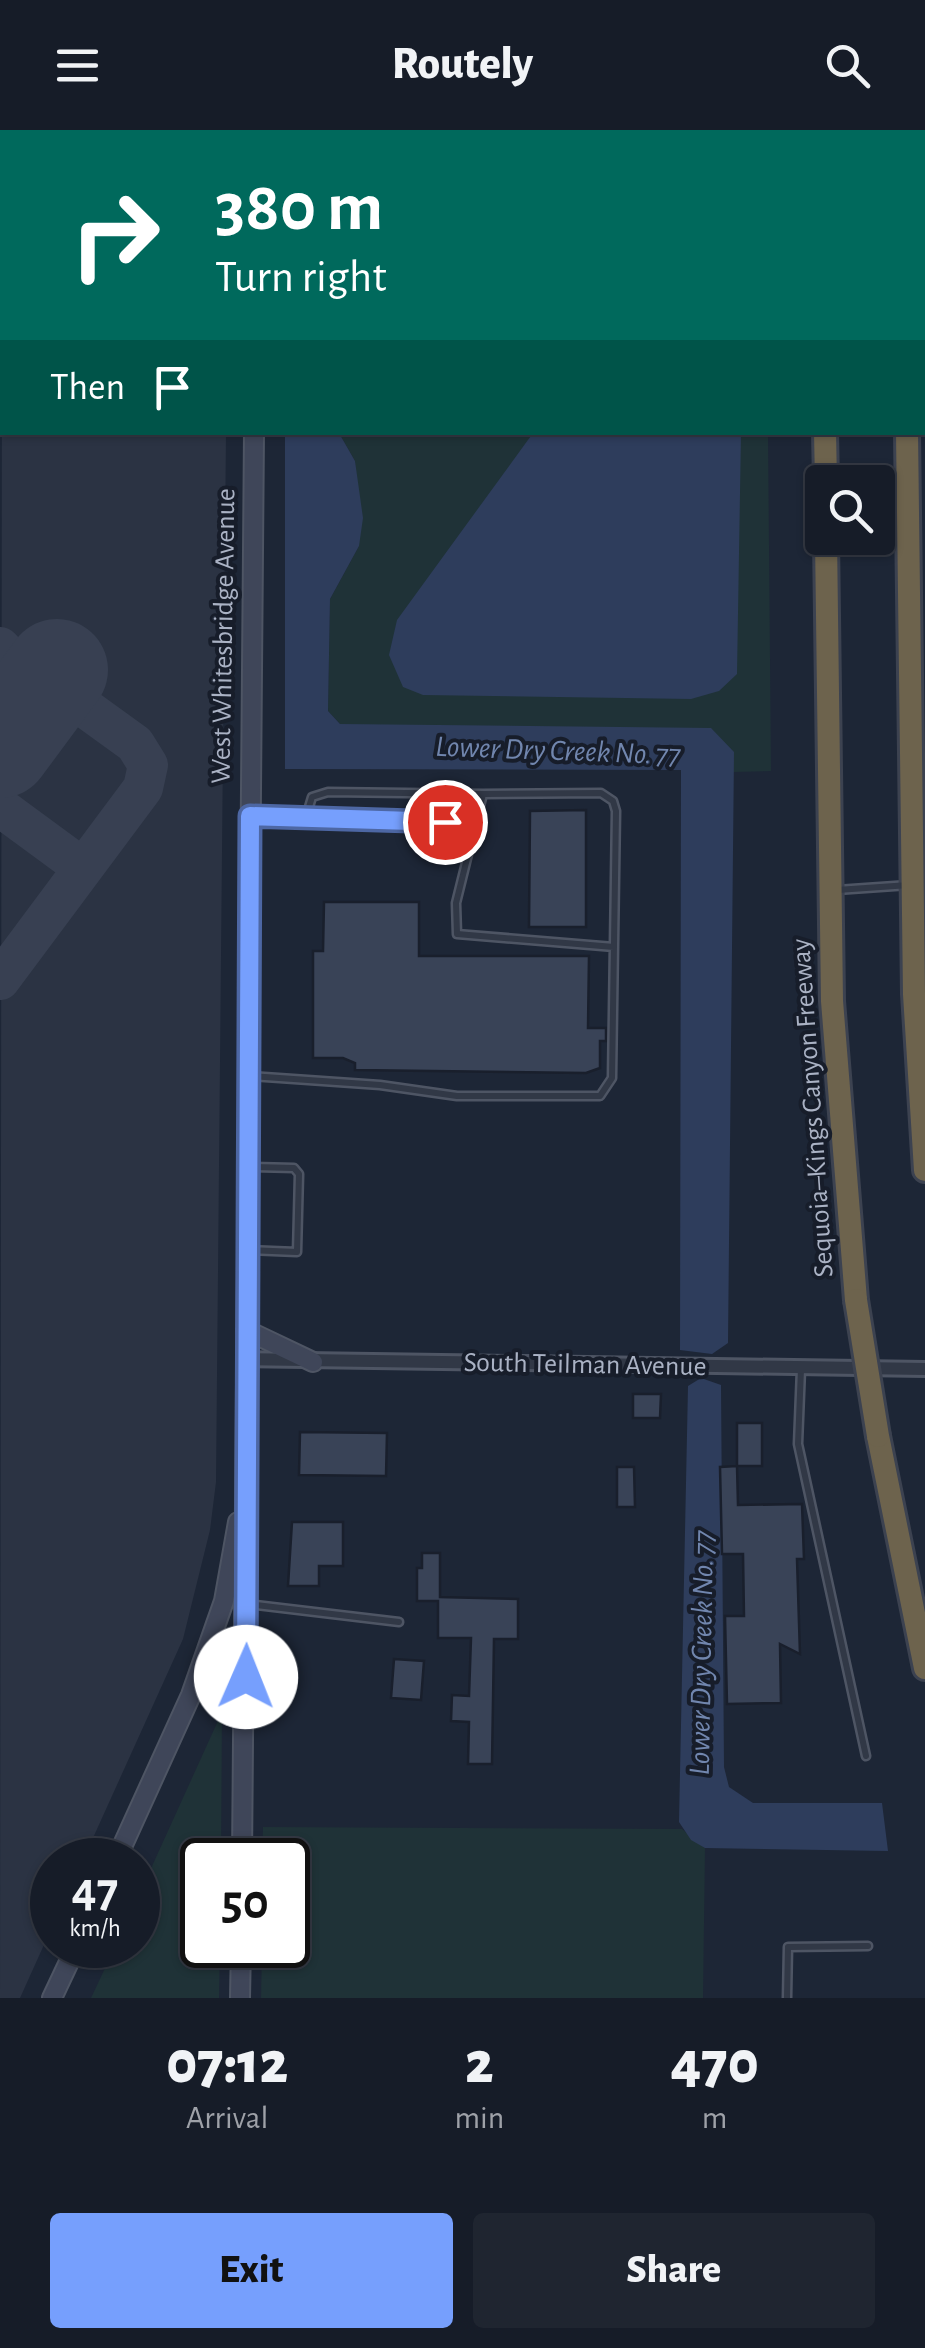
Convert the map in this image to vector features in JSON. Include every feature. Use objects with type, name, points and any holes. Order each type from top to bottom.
[{"type":"highway","points":[[825,435],[826,465]]},
{"type":"highway","points":[[907,435],[925,1170]]},
{"type":"highway","name":"Sequoia–Kings Canyon Freeway","points":[[826,555],[832,1001],[856,1300],[878,1436],[925,1668]]},
{"type":"main road","name":"West Whitesbridge Avenue","points":[[242,1838],[254,435]]},
{"type":"main road","points":[[246,1330],[313,1362]]},
{"type":"main road","points":[[126,1838],[191,1695],[224,1601],[244,1492]]},
{"type":"main road","points":[[52,1998],[66,1968]]},
{"type":"main road","points":[[240,1998],[241,1968]]},
{"type":"street","name":"South Teilman Avenue","points":[[245,1359],[925,1370]]},
{"type":"lane","points":[[248,1076],[380,1085],[457,1096],[600,1096],[612,1078],[616,811],[612,801],[600,793],[328,792],[312,796],[306,818]]},
{"type":"lane","points":[[483,794],[479,823],[456,903],[456,934],[614,946]]},
{"type":"lane","points":[[250,816],[479,823]]},
{"type":"lane","points":[[830,890],[919,878]]},
{"type":"lane","points":[[246,1250],[298,1252],[299,1174],[294,1168],[247,1166]]},
{"type":"lane","points":[[801,1368],[798,1444],[866,1756]]},
{"type":"lane","points":[[247,1604],[399,1622]]},
{"type":"lane","points":[[787,1998],[788,1947],[868,1946]]},
{"type":"shaded area","points":[[2,435],[226,435],[216,1482],[210,1530],[183,1639],[93,1838],[30,1838],[30,1968],[34,1968],[20,1998],[0,1998]]},
{"type":"green space","points":[[340,435],[768,435],[771,771],[733,772],[734,752],[340,724],[328,711],[330,599],[359,546],[355,461]]},
{"type":"green space","points":[[222,1712],[221,1838],[180,1838],[180,1968],[220,1968],[219,1998],[91,1998],[105,1968],[160,1968],[160,1849]]},
{"type":"green space","points":[[263,1827],[682,1829],[705,1848],[703,1998],[261,1998],[262,1968],[310,1968],[310,1838],[263,1838]]},
{"type":"water","name":"Lower Dry Creek No. 77","points":[[285,435],[340,435],[355,461],[363,518],[359,546],[330,599],[328,711],[340,724],[711,728],[734,752],[728,1343],[712,1354],[680,1350],[681,770],[285,769]]},
{"type":"water","points":[[532,435],[741,435],[737,674],[719,691],[691,699],[423,695],[403,687],[389,655],[397,620]]},
{"type":"water","name":"Lower Dry Creek No. 77","points":[[701,1378],[721,1385],[724,1767],[729,1787],[753,1803],[882,1803],[888,1851],[705,1848],[691,1840],[679,1822],[688,1386]]},
{"type":"building","points":[[586,810],[586,927],[529,927],[530,811]]},
{"type":"building","points":[[324,902],[419,902],[419,956],[589,956],[588,1028],[606,1028],[606,1041],[600,1041],[600,1068],[586,1073],[355,1070],[355,1063],[343,1058],[313,1058],[313,951],[323,951]]},
{"type":"building","points":[[633,1394],[661,1394],[660,1418],[633,1418]]},
{"type":"building","points":[[737,1423],[762,1423],[762,1466],[737,1466]]},
{"type":"building","points":[[300,1432],[387,1433],[386,1476],[299,1475]]},
{"type":"building","points":[[737,1466],[738,1505],[802,1504],[804,1559],[797,1559],[800,1654],[780,1644],[781,1703],[727,1704],[725,1616],[744,1616],[743,1554],[722,1554],[720,1467]]},
{"type":"building","points":[[617,1467],[634,1467],[635,1507],[617,1507]]},
{"type":"building","points":[[292,1522],[343,1522],[343,1566],[319,1566],[319,1586],[288,1586]]},
{"type":"building","points":[[422,1553],[440,1553],[440,1597],[518,1599],[518,1639],[494,1639],[492,1764],[468,1764],[469,1722],[451,1721],[452,1695],[469,1696],[471,1638],[438,1638],[438,1601],[417,1601],[417,1568],[422,1568]]},
{"type":"building","points":[[394,1659],[424,1661],[421,1700],[391,1698]]},
{"type":"taxiway","points":[[0,647],[29,678],[30,697],[19,721]]},
{"type":"taxiway","points":[[0,980],[143,788],[148,765],[135,744],[70,697],[44,697],[19,721]]},
{"type":"taxiway","points":[[0,807],[83,868]]},
{"type":"runway","points":[[0,747],[57,670]]},
{"type":"route","points":[[246,1677],[250,816],[445,822]]}]
